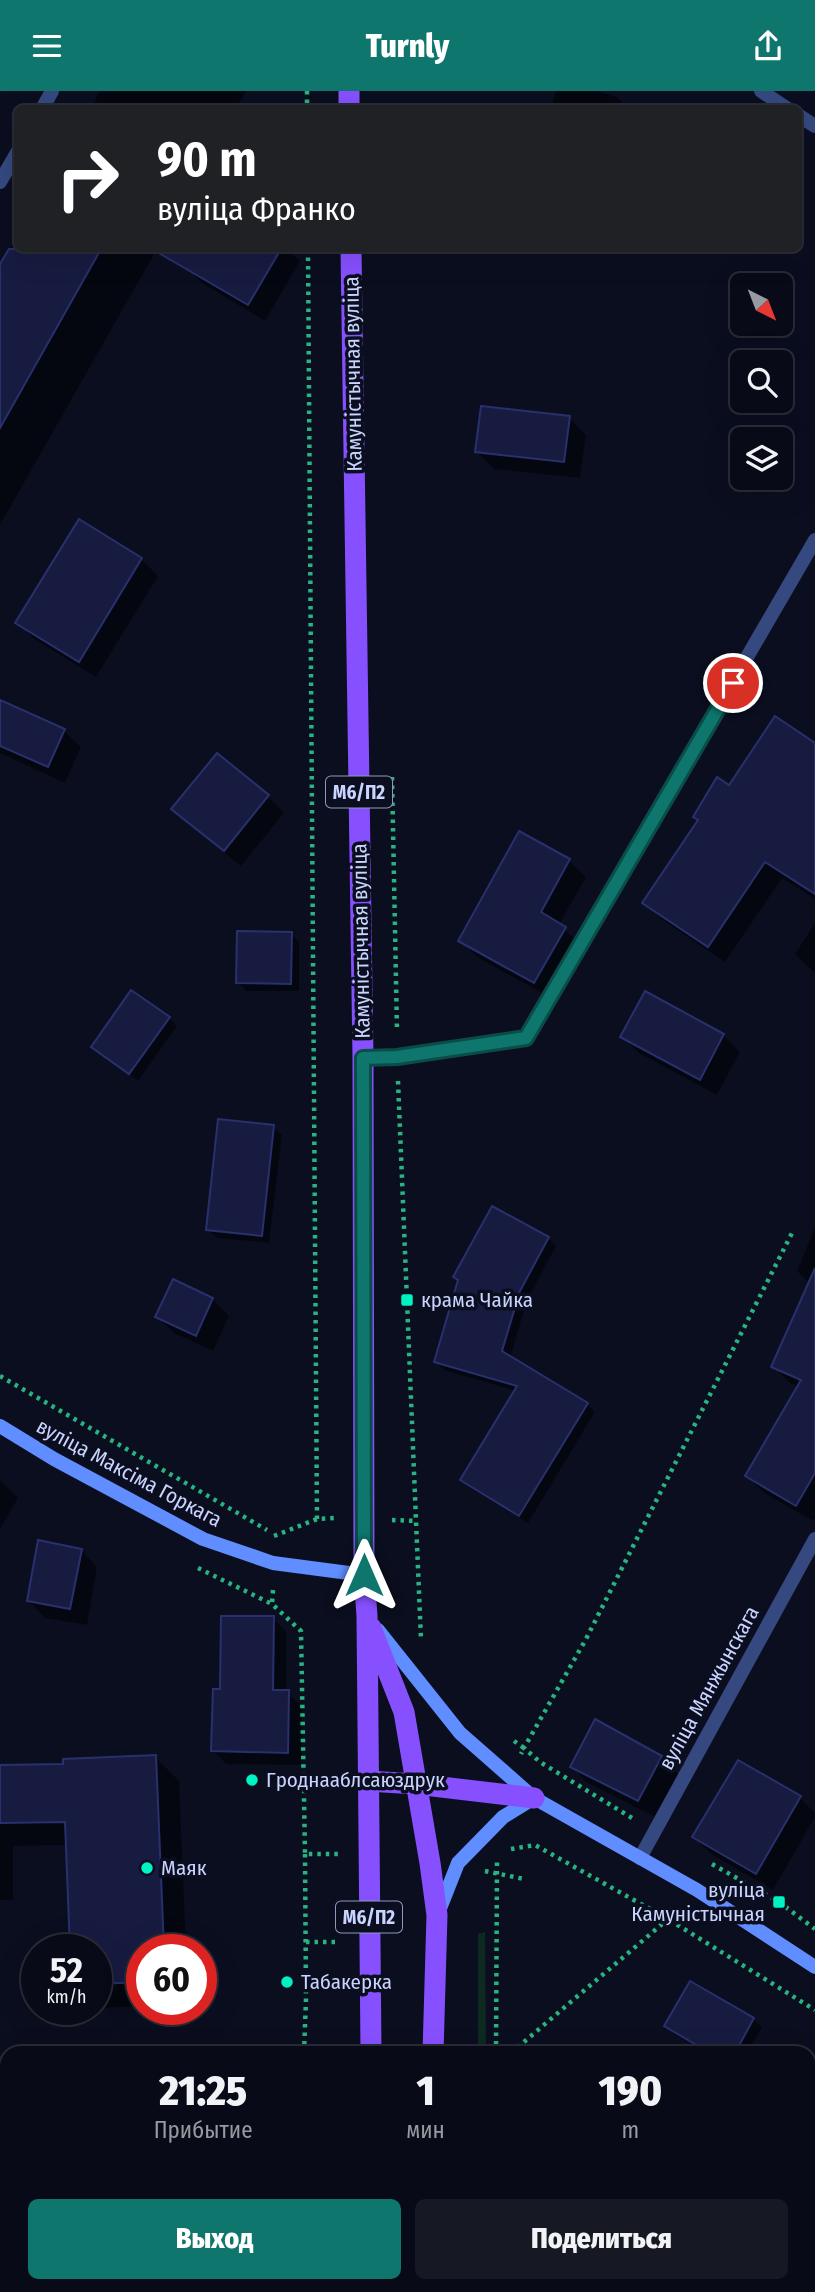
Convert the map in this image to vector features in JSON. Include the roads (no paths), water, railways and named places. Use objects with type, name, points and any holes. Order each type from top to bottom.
[{"type":"main road","name":"Камуністычная вуліца","points":[[351,252],[363,1058],[364,1575],[367,1616],[371,2046]]},
{"type":"main road","name":"М6/П2","points":[[367,1616],[404,1712],[437,1915],[433,2046]]},
{"type":"main road","points":[[368,1780],[534,1798]]},
{"type":"street","points":[[761,91],[782,105]]},
{"type":"street","points":[[0,181],[14,158]]},
{"type":"street","points":[[363,1058],[397,1057],[526,1038],[815,540]]},
{"type":"street","name":"вуліца Максіма Горкага","points":[[0,1426],[54,1459],[203,1539],[273,1563],[364,1575]]},
{"type":"street","name":"вуліца Мянжынскага","points":[[640,1858],[815,1539]]},
{"type":"street","points":[[367,1616],[460,1733],[534,1798],[697,1890],[815,1967]]},
{"type":"street","points":[[437,1915],[458,1863],[503,1817],[534,1798]]},
{"type":"place","name":"крама Чайка","points":[[407,1300]]},
{"type":"place","name":"Гроднааблсаюздрук","points":[[252,1780]]},
{"type":"place","name":"Маяк","points":[[147,1868]]},
{"type":"place","name":"вуліца Камуністычная","points":[[779,1902]]},
{"type":"place","name":"Табакерка","points":[[287,1982]]}]
